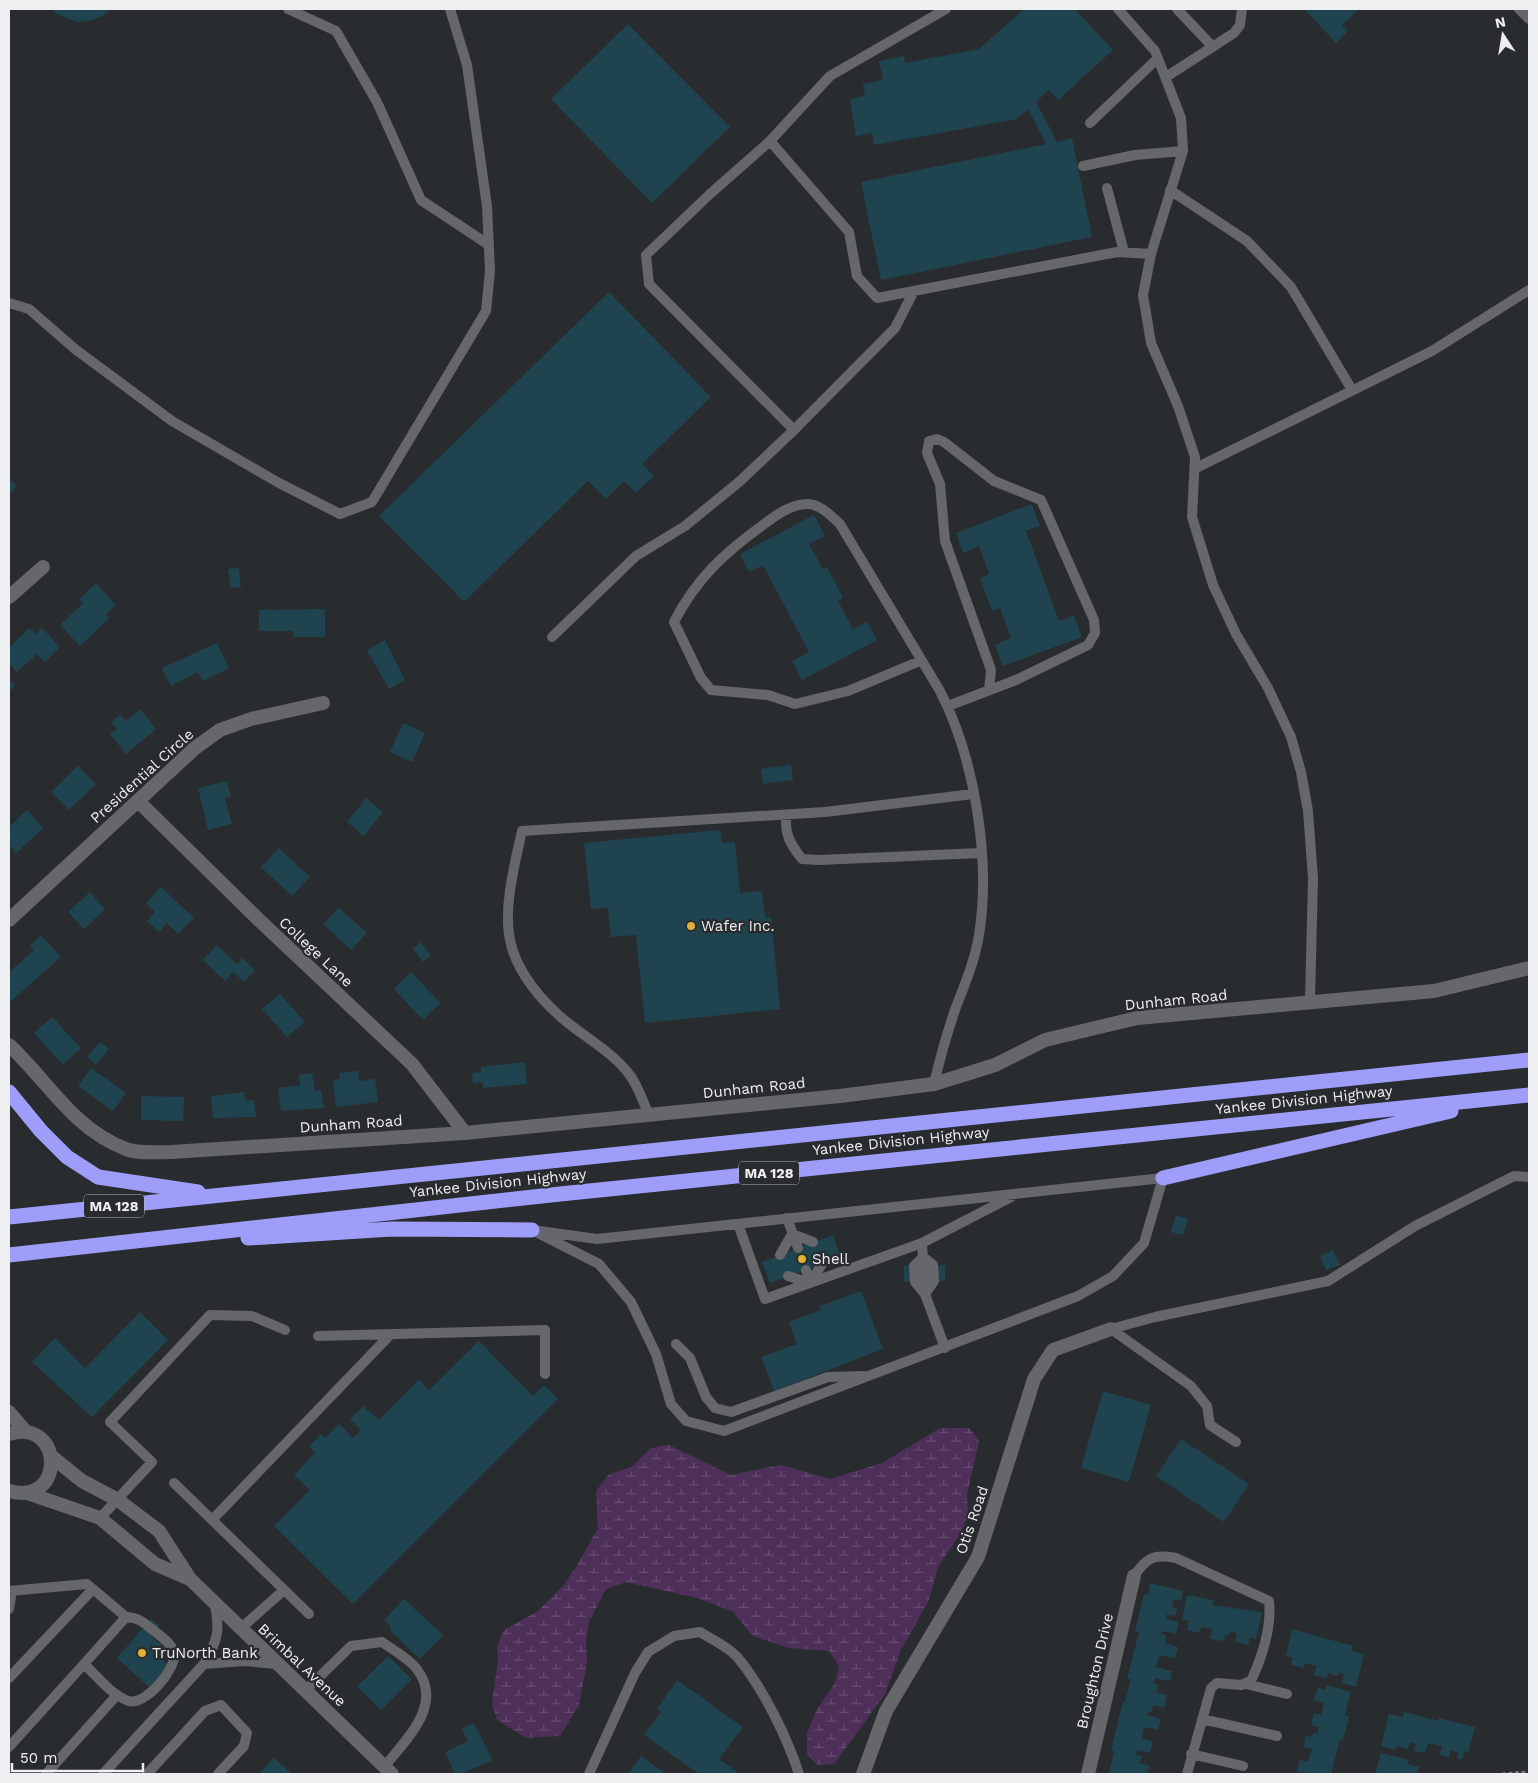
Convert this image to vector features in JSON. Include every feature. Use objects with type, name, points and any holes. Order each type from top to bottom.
[{"type":"highway","name":"Yankee Division Highway","points":[[9,1217],[1529,1060]]},
{"type":"highway","points":[[9,1092],[40,1131],[67,1157],[98,1177],[219,1195]]},
{"type":"highway","name":"Yankee Division Highway","points":[[9,1255],[560,1194],[1529,1095]]},
{"type":"highway","points":[[1163,1178],[1514,1096]]},
{"type":"highway","points":[[59,1249],[392,1229],[532,1230]]},
{"type":"street","points":[[9,597],[43,567]]},
{"type":"street","name":"Presidential Circle","points":[[9,920],[195,748],[220,730],[251,719],[323,703]]},
{"type":"street","name":"College Lane","points":[[138,801],[259,920],[412,1064],[465,1133]]},
{"type":"street","name":"Dunham Road","points":[[9,1045],[33,1067],[68,1112],[96,1133],[127,1149],[172,1152],[465,1133],[840,1096],[934,1084],[995,1064],[1045,1040],[1137,1018],[1434,991],[1529,968]]},
{"type":"street","name":"Otis Road","points":[[863,1774],[886,1710],[978,1557],[1034,1379],[1053,1350],[1074,1340],[1111,1329]]},
{"type":"street","points":[[9,1412],[26,1432],[42,1440],[51,1456],[82,1481],[118,1500],[158,1531],[190,1579]]},
{"type":"street","points":[[9,1434],[26,1432]]},
{"type":"street","points":[[27,1493],[44,1484],[52,1466],[51,1456]]},
{"type":"street","points":[[9,1492],[27,1493],[100,1518],[155,1564],[190,1579]]},
{"type":"street","name":"Broughton Drive","points":[[1088,1774],[1134,1576]]},
{"type":"street","name":"Brimbal Avenue","points":[[190,1579],[276,1664],[389,1770]]},
{"type":"lane","points":[[288,9],[336,31],[377,102],[421,200],[489,245]]},
{"type":"lane","points":[[9,303],[29,309],[76,349],[172,421],[279,484],[340,514],[372,502],[486,311],[490,271],[487,206],[467,65],[450,9]]},
{"type":"lane","points":[[794,430],[650,284],[646,255],[710,194],[770,141],[830,76],[946,9]]},
{"type":"lane","points":[[1118,9],[1155,51],[1181,118],[1183,150],[1170,190],[1142,295],[1151,343],[1178,406],[1195,456],[1196,468],[1192,517],[1213,585],[1236,634],[1276,704],[1291,737],[1300,772],[1308,811],[1313,878],[1310,1001]]},
{"type":"lane","points":[[1177,9],[1213,47]]},
{"type":"lane","points":[[1166,77],[1234,33],[1240,25],[1242,9]]},
{"type":"lane","points":[[1519,9],[1529,19]]},
{"type":"lane","points":[[1090,123],[1158,58]]},
{"type":"lane","points":[[770,141],[849,232],[857,276],[877,298],[1124,252],[1152,254]]},
{"type":"lane","points":[[1083,166],[1135,155],[1183,150]]},
{"type":"lane","points":[[1107,188],[1124,252]]},
{"type":"lane","points":[[1170,190],[1247,241],[1291,287],[1352,390]]},
{"type":"lane","points":[[1196,468],[1432,350],[1529,290]]},
{"type":"lane","points":[[552,637],[636,556],[685,526],[739,482],[794,430],[895,328],[914,291]]},
{"type":"lane","points":[[948,706],[1016,680],[1088,645],[1095,633],[1094,620],[1041,500],[994,481],[944,442],[937,440],[929,441],[927,453],[940,484],[945,542],[991,670],[989,690]]},
{"type":"lane","points":[[920,661],[848,690],[795,704],[768,696],[712,690],[701,678],[674,622],[683,604],[730,548],[775,516],[795,505],[810,504],[828,513],[840,524],[948,706],[967,761],[973,794],[981,853],[982,896],[979,935],[944,1045],[934,1084]]},
{"type":"lane","points":[[649,1115],[630,1074],[600,1046],[566,1022],[541,997],[517,964],[509,939],[509,910],[514,868],[522,831],[825,812],[973,794]]},
{"type":"lane","points":[[787,815],[785,824],[787,838],[802,859],[819,860],[981,853]]},
{"type":"lane","points":[[1111,1329],[1155,1316],[1328,1281],[1415,1226],[1514,1176],[1529,1177]]},
{"type":"lane","points":[[1163,1178],[1144,1243],[1113,1276],[1056,1306],[724,1431],[686,1421],[671,1404],[656,1354],[631,1302],[599,1264],[532,1230],[597,1239],[1163,1178]]},
{"type":"lane","points":[[738,1224],[765,1298],[922,1243],[1016,1194]]},
{"type":"lane","points":[[786,1218],[798,1248]]},
{"type":"lane","points":[[792,1234],[813,1242]]},
{"type":"lane","points":[[780,1255],[792,1234]]},
{"type":"lane","points":[[922,1243],[923,1257],[933,1266],[934,1281],[925,1294]]},
{"type":"lane","points":[[923,1257],[914,1266],[915,1282],[925,1294],[945,1348]]},
{"type":"lane","points":[[810,1283],[822,1264]]},
{"type":"lane","points":[[806,1270],[810,1283]]},
{"type":"lane","points":[[788,1276],[810,1283]]},
{"type":"lane","points":[[100,1518],[152,1462],[110,1422],[210,1315],[252,1316],[285,1330]]},
{"type":"lane","points":[[1111,1329],[1191,1386],[1207,1406],[1210,1425],[1236,1442]]},
{"type":"lane","points":[[318,1336],[545,1330],[545,1374]]},
{"type":"lane","points":[[212,1520],[390,1334]]},
{"type":"lane","points":[[676,1344],[690,1358],[706,1397],[715,1408],[732,1412],[828,1377],[870,1376]]},
{"type":"lane","points":[[174,1483],[309,1614]]},
{"type":"lane","points":[[1134,1576],[1144,1562],[1160,1555],[1176,1558],[1269,1601],[1271,1615],[1260,1662],[1251,1682],[1246,1684]]},
{"type":"lane","points":[[9,1609],[10,1591],[87,1584],[126,1617],[136,1617],[169,1643],[174,1651],[175,1659],[171,1668],[146,1697],[139,1701],[130,1701],[118,1695],[84,1664]]},
{"type":"lane","points":[[9,1678],[93,1589]]},
{"type":"lane","points":[[240,1629],[284,1590]]},
{"type":"lane","points":[[103,1774],[204,1664],[215,1645],[219,1627],[215,1604]]},
{"type":"lane","points":[[9,1747],[126,1617]]},
{"type":"lane","points":[[589,1774],[635,1673],[648,1652],[674,1636],[700,1632],[737,1656],[769,1706],[792,1752],[799,1774]]},
{"type":"lane","points":[[305,1691],[351,1646],[382,1642],[416,1668],[427,1691],[421,1721],[389,1770]]},
{"type":"lane","points":[[204,1664],[245,1662],[276,1664]]},
{"type":"lane","points":[[1187,1774],[1191,1754],[1211,1688],[1217,1683],[1246,1684],[1287,1694]]},
{"type":"lane","points":[[46,1774],[118,1695]]},
{"type":"lane","points":[[146,1774],[205,1710],[221,1705],[247,1733],[244,1746],[218,1774]]},
{"type":"lane","points":[[1202,1718],[1277,1736]]},
{"type":"lane","points":[[1191,1754],[1243,1766]]},
{"type":"path","points":[[1502,1774],[1529,1772]]},
{"type":"green space","points":[[940,1428],[969,1428],[979,1441],[967,1494],[968,1515],[960,1534],[938,1567],[929,1600],[901,1650],[885,1694],[834,1764],[817,1765],[807,1754],[807,1733],[817,1709],[835,1683],[839,1666],[829,1651],[789,1648],[753,1636],[732,1611],[697,1598],[626,1582],[606,1589],[589,1622],[586,1641],[587,1663],[579,1705],[560,1736],[526,1738],[497,1720],[492,1703],[498,1660],[497,1647],[504,1630],[538,1611],[563,1586],[576,1567],[598,1528],[596,1491],[608,1475],[633,1466],[651,1448],[669,1445],[731,1475],[781,1465],[830,1479],[882,1463]]},
{"type":"building","points":[[52,9],[111,9],[104,15],[91,21],[77,22],[57,14]]},
{"type":"building","points":[[1024,9],[1075,9],[1113,50],[1058,100],[1049,90],[1036,102],[1057,142],[1072,138],[1092,237],[881,280],[861,182],[1046,144],[1028,109],[1017,119],[874,145],[872,133],[856,136],[850,99],[865,96],[863,84],[883,80],[879,61],[904,56],[905,63],[979,49]]},
{"type":"building","points":[[1304,9],[1359,9],[1342,25],[1348,31],[1336,43]]},
{"type":"building","points":[[628,24],[730,127],[652,203],[551,99]]},
{"type":"building","points":[[609,292],[711,397],[642,464],[654,476],[636,493],[624,481],[606,499],[588,481],[464,602],[379,516]]},
{"type":"building","points":[[9,478],[17,486],[9,495]]},
{"type":"building","points":[[1032,504],[1040,526],[1026,531],[1059,621],[1074,616],[1082,637],[1003,666],[995,645],[1011,638],[1000,608],[992,611],[980,578],[989,574],[979,546],[963,553],[956,533]]},
{"type":"building","points":[[814,515],[825,536],[809,544],[823,569],[827,567],[843,598],[838,601],[853,629],[867,622],[877,640],[802,680],[792,661],[809,652],[763,565],[749,572],[740,554]]},
{"type":"building","points":[[239,568],[241,587],[231,588],[228,569]]},
{"type":"building","points":[[96,583],[116,605],[106,614],[109,618],[80,646],[60,625],[83,603],[79,599]]},
{"type":"building","points":[[325,609],[325,637],[293,637],[293,631],[259,631],[259,610]]},
{"type":"building","points":[[29,628],[35,634],[42,628],[60,647],[45,662],[37,654],[17,672],[9,663],[9,648]]},
{"type":"building","points":[[385,640],[405,680],[389,689],[367,650]]},
{"type":"building","points":[[217,643],[229,668],[203,681],[198,672],[171,686],[162,668]]},
{"type":"building","points":[[9,679],[15,686],[9,692]]},
{"type":"building","points":[[140,709],[156,729],[126,754],[110,734],[117,729],[111,722],[120,715],[126,721]]},
{"type":"building","points":[[403,723],[425,733],[412,762],[390,752]]},
{"type":"building","points":[[791,765],[793,780],[763,784],[761,769]]},
{"type":"building","points":[[78,766],[96,784],[69,810],[51,792]]},
{"type":"building","points":[[227,781],[231,797],[225,798],[232,824],[208,830],[198,788]]},
{"type":"building","points":[[366,798],[383,812],[364,836],[347,822]]},
{"type":"building","points":[[27,810],[43,828],[16,853],[9,845],[9,827]]},
{"type":"building","name":"Wafer Inc.","points":[[720,830],[722,843],[735,842],[740,893],[762,891],[765,917],[771,917],[780,1009],[645,1023],[636,935],[611,937],[608,908],[591,909],[584,843]]},
{"type":"building","points":[[279,848],[310,877],[292,896],[261,867]]},
{"type":"building","points":[[161,887],[194,918],[178,934],[167,923],[159,932],[147,921],[155,912],[146,903]]},
{"type":"building","points":[[90,892],[105,909],[84,929],[68,912]]},
{"type":"building","points":[[339,908],[367,933],[351,950],[323,924]]},
{"type":"building","points":[[41,935],[61,957],[9,1003],[9,972],[34,950],[30,946]]},
{"type":"building","points":[[420,942],[431,955],[423,962],[413,949]]},
{"type":"building","points":[[217,945],[237,964],[242,958],[255,970],[244,982],[233,972],[225,981],[203,960]]},
{"type":"building","points":[[411,972],[440,1003],[423,1020],[394,989]]},
{"type":"building","points":[[280,994],[305,1022],[287,1037],[262,1009]]},
{"type":"building","points":[[52,1017],[81,1048],[63,1065],[34,1033]]},
{"type":"building","points":[[100,1042],[109,1049],[96,1065],[87,1057]]},
{"type":"building","points":[[525,1062],[527,1084],[483,1088],[483,1082],[473,1083],[472,1073],[481,1072],[481,1067]]},
{"type":"building","points":[[91,1068],[126,1093],[113,1111],[78,1086]]},
{"type":"building","points":[[358,1071],[359,1081],[375,1079],[378,1102],[336,1107],[333,1080],[340,1079],[339,1073]]},
{"type":"building","points":[[312,1073],[315,1091],[321,1090],[324,1108],[281,1111],[278,1088],[300,1085],[299,1075]]},
{"type":"building","points":[[244,1092],[245,1101],[254,1100],[256,1117],[213,1118],[211,1096]]},
{"type":"building","points":[[141,1096],[184,1097],[183,1121],[141,1120]]},
{"type":"building","points":[[1176,1215],[1188,1219],[1183,1235],[1171,1232]]},
{"type":"building","name":"Shell","points":[[833,1235],[841,1257],[770,1283],[762,1262]]},
{"type":"building","points":[[1333,1250],[1340,1265],[1326,1270],[1320,1256]]},
{"type":"building","points":[[945,1265],[945,1281],[904,1282],[904,1266]]},
{"type":"building","points":[[861,1291],[883,1349],[774,1391],[761,1357],[797,1344],[789,1322],[821,1310],[820,1306]]},
{"type":"building","points":[[140,1312],[168,1340],[92,1417],[32,1362],[55,1338],[85,1368]]},
{"type":"building","points":[[479,1341],[533,1396],[544,1385],[558,1399],[353,1604],[274,1526],[310,1490],[294,1475],[315,1453],[309,1447],[321,1434],[325,1438],[339,1424],[353,1438],[361,1430],[350,1419],[363,1406],[379,1420],[419,1379],[429,1390]]},
{"type":"building","points":[[1103,1391],[1151,1405],[1129,1482],[1081,1468]]},
{"type":"building","points":[[1181,1439],[1249,1484],[1224,1522],[1156,1476]]},
{"type":"building","points":[[1150,1583],[1183,1591],[1181,1601],[1174,1599],[1172,1607],[1177,1608],[1175,1616],[1167,1614],[1166,1619],[1179,1622],[1176,1634],[1162,1631],[1161,1634],[1166,1635],[1165,1643],[1178,1647],[1175,1658],[1159,1655],[1156,1667],[1172,1671],[1170,1681],[1155,1678],[1153,1684],[1158,1685],[1156,1692],[1167,1695],[1164,1708],[1153,1705],[1152,1712],[1148,1711],[1147,1715],[1161,1719],[1158,1730],[1144,1727],[1142,1738],[1153,1741],[1150,1753],[1137,1750],[1136,1755],[1142,1756],[1140,1763],[1150,1766],[1147,1774],[1109,1774],[1114,1751],[1111,1750],[1123,1701],[1125,1702],[1131,1679],[1127,1679],[1139,1632],[1135,1631],[1144,1594],[1148,1595]]},
{"type":"building","points":[[1187,1595],[1213,1600],[1212,1605],[1262,1612],[1256,1639],[1250,1637],[1248,1645],[1235,1642],[1237,1633],[1229,1632],[1229,1635],[1225,1634],[1224,1641],[1210,1639],[1212,1629],[1201,1627],[1200,1633],[1187,1630],[1189,1621],[1182,1620]]},
{"type":"building","points":[[404,1599],[443,1635],[420,1659],[391,1631],[390,1626],[384,1620]]},
{"type":"building","name":"TruNorth Bank","points":[[151,1619],[159,1626],[151,1636],[166,1649],[159,1657],[170,1667],[150,1688],[117,1658]]},
{"type":"building","points":[[1292,1629],[1353,1646],[1352,1651],[1364,1654],[1356,1687],[1342,1683],[1344,1674],[1339,1672],[1338,1676],[1328,1673],[1327,1678],[1314,1675],[1317,1666],[1305,1663],[1304,1668],[1291,1665],[1293,1658],[1286,1656]]},
{"type":"building","points":[[388,1656],[412,1679],[381,1710],[357,1687]]},
{"type":"building","points":[[677,1680],[743,1727],[719,1759],[740,1774],[699,1774],[644,1735],[661,1712],[657,1709]]},
{"type":"building","points":[[1326,1685],[1351,1692],[1345,1715],[1349,1716],[1343,1740],[1340,1739],[1331,1774],[1297,1772],[1300,1760],[1308,1762],[1312,1749],[1303,1747],[1306,1736],[1311,1737],[1313,1733],[1317,1734],[1319,1727],[1311,1725],[1314,1713],[1321,1715],[1324,1703],[1314,1700],[1318,1688],[1325,1690]]},
{"type":"building","points":[[1404,1712],[1439,1721],[1439,1718],[1475,1727],[1468,1753],[1464,1752],[1462,1760],[1457,1758],[1458,1752],[1451,1750],[1449,1758],[1440,1755],[1442,1746],[1428,1743],[1425,1753],[1414,1751],[1416,1744],[1410,1742],[1408,1749],[1397,1746],[1396,1750],[1381,1746],[1389,1714],[1403,1717]]},
{"type":"building","points":[[474,1723],[492,1760],[461,1774],[455,1774],[445,1752],[468,1741],[462,1729]]},
{"type":"building","points":[[1381,1753],[1409,1760],[1407,1764],[1419,1767],[1417,1774],[1375,1774]]},
{"type":"building","points":[[641,1756],[666,1774],[628,1774]]},
{"type":"building","points":[[274,1758],[292,1774],[259,1774]]},
{"type":"place","name":"Wafer Inc.","points":[[691,926]]},
{"type":"place","name":"Shell","points":[[802,1259]]},
{"type":"place","name":"TruNorth Bank","points":[[142,1653]]}]
